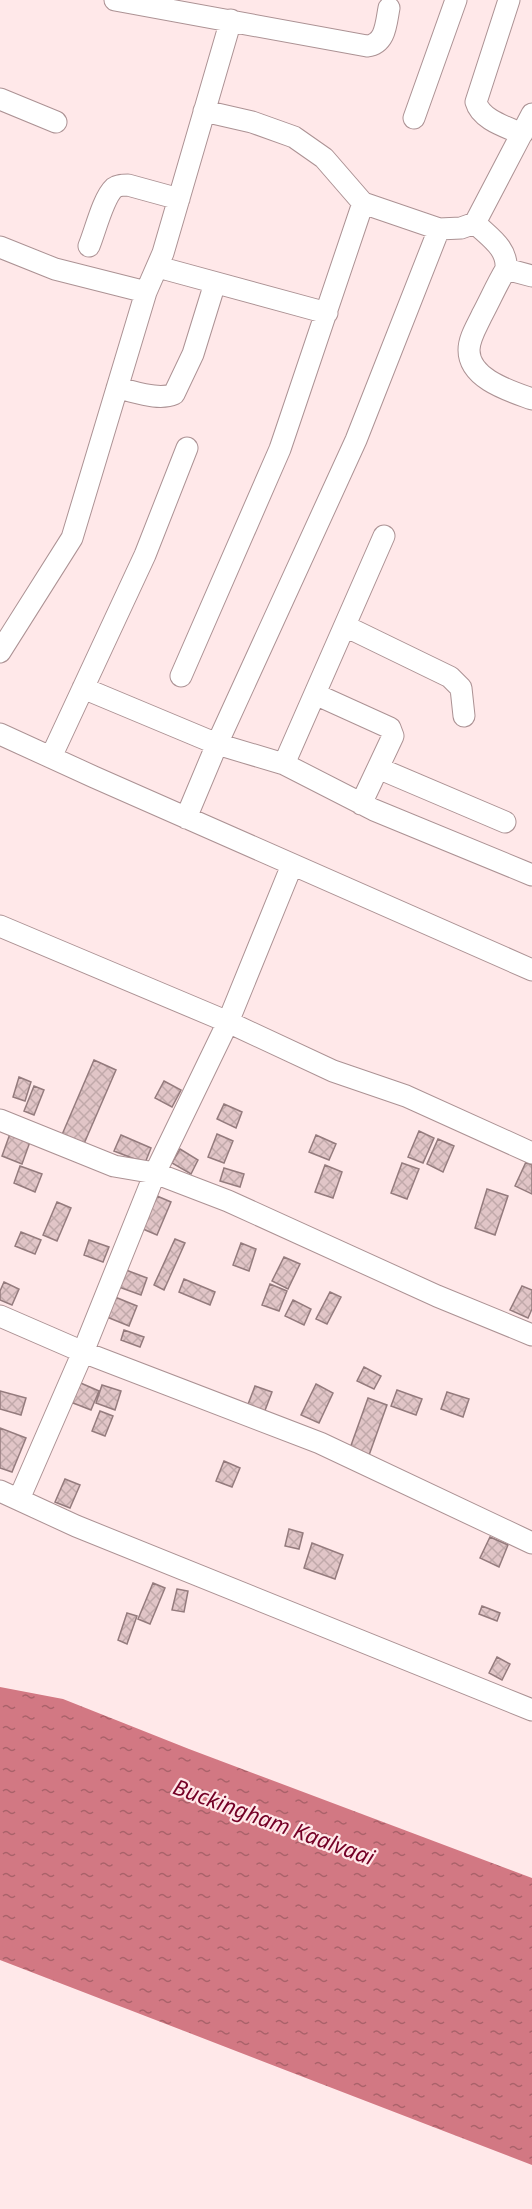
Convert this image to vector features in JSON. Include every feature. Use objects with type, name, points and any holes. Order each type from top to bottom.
[{"type":"street","points":[[115,0],[367,46],[378,42],[384,35],[389,8]]},
{"type":"street","points":[[414,118],[456,0]]},
{"type":"street","points":[[509,0],[476,102],[478,111],[522,135]]},
{"type":"street","points":[[0,652],[72,538],[146,292],[158,267],[179,199],[231,20]]},
{"type":"street","points":[[0,99],[57,122]]},
{"type":"street","points":[[204,111],[252,122],[294,137],[324,158],[363,203],[439,229],[461,228],[475,223],[532,114]]},
{"type":"street","points":[[89,246],[107,198],[113,189],[120,185],[128,184],[179,199]]},
{"type":"street","points":[[180,676],[280,449],[363,203]]},
{"type":"street","points":[[475,223],[502,249],[506,256],[506,269],[472,335],[469,349],[470,360],[476,370],[494,383],[532,399]]},
{"type":"street","points":[[186,818],[217,744],[356,441],[439,229]]},
{"type":"street","points":[[0,247],[55,269],[146,292]]},
{"type":"street","points":[[158,267],[327,313]]},
{"type":"street","points":[[506,269],[532,276]]},
{"type":"street","points":[[117,388],[167,397],[174,394],[193,354],[215,283]]},
{"type":"street","points":[[51,757],[145,555],[187,448]]},
{"type":"street","points":[[284,765],[384,536]]},
{"type":"street","points":[[345,626],[450,677],[461,688],[464,716]]},
{"type":"street","points":[[83,688],[217,744],[284,765],[361,804],[532,875]]},
{"type":"street","points":[[315,694],[390,728],[393,736],[361,804]]},
{"type":"street","points":[[0,734],[532,970]]},
{"type":"street","points":[[378,768],[505,822]]},
{"type":"street","points":[[292,865],[228,1022],[154,1173],[83,1352],[9,1495],[76,1527],[532,1710]]},
{"type":"street","points":[[0,926],[228,1022],[333,1071],[406,1096],[532,1153]]},
{"type":"street","points":[[0,1120],[114,1166],[154,1173],[228,1201],[437,1296],[532,1335]]},
{"type":"street","points":[[0,1316],[83,1352],[320,1443],[532,1543]]},
{"type":"water","name":"Buckingham Kaalvaai","points":[[0,1687],[63,1699],[532,1878],[532,2165],[0,1960]]},
{"type":"building","points":[[94,1060],[116,1070],[83,1146],[61,1137]]},
{"type":"building","points":[[19,1077],[31,1082],[25,1101],[13,1097]]},
{"type":"building","points":[[164,1081],[181,1090],[172,1107],[155,1098]]},
{"type":"building","points":[[34,1086],[44,1090],[34,1115],[24,1111]]},
{"type":"building","points":[[224,1104],[242,1112],[236,1128],[217,1119]]},
{"type":"building","points":[[11,1131],[31,1139],[22,1164],[2,1156]]},
{"type":"building","points":[[419,1131],[434,1138],[423,1163],[408,1157]]},
{"type":"building","points":[[217,1134],[233,1141],[224,1163],[208,1157]]},
{"type":"building","points":[[121,1135],[151,1148],[145,1163],[114,1151]]},
{"type":"building","points":[[316,1135],[336,1144],[329,1160],[309,1152]]},
{"type":"building","points":[[438,1139],[454,1146],[443,1172],[427,1164]]},
{"type":"building","points":[[180,1149],[198,1160],[191,1174],[172,1163]]},
{"type":"building","points":[[526,1162],[532,1165],[532,1194],[515,1186]]},
{"type":"building","points":[[402,1163],[419,1169],[407,1199],[391,1193]]},
{"type":"building","points":[[325,1165],[342,1172],[333,1198],[315,1192]]},
{"type":"building","points":[[20,1166],[42,1174],[35,1192],[14,1183]]},
{"type":"building","points":[[224,1168],[244,1174],[240,1187],[220,1181]]},
{"type":"building","points":[[487,1189],[508,1196],[495,1235],[475,1228]]},
{"type":"building","points":[[157,1196],[171,1202],[157,1235],[143,1229]]},
{"type":"building","points":[[57,1202],[71,1208],[57,1241],[43,1235]]},
{"type":"building","points":[[21,1232],[41,1240],[35,1254],[15,1246]]},
{"type":"building","points":[[175,1239],[185,1243],[164,1290],[154,1285]]},
{"type":"building","points":[[89,1240],[109,1247],[103,1262],[84,1255]]},
{"type":"building","points":[[241,1243],[256,1249],[249,1271],[233,1265]]},
{"type":"building","points":[[284,1257],[300,1264],[288,1289],[272,1281]]},
{"type":"building","points":[[126,1270],[147,1278],[141,1295],[119,1287]]},
{"type":"building","points":[[184,1279],[215,1292],[210,1305],[179,1292]]},
{"type":"building","points":[[4,1282],[19,1289],[12,1305],[0,1300],[0,1291]]},
{"type":"building","points":[[270,1284],[287,1291],[279,1311],[262,1305]]},
{"type":"building","points":[[522,1286],[532,1290],[532,1309],[528,1318],[510,1310]]},
{"type":"building","points":[[330,1292],[341,1297],[327,1324],[316,1319]]},
{"type":"building","points":[[115,1297],[137,1306],[129,1326],[107,1317]]},
{"type":"building","points":[[293,1300],[311,1309],[304,1325],[285,1316]]},
{"type":"building","points":[[124,1330],[144,1337],[140,1347],[121,1340]]},
{"type":"building","points":[[364,1367],[381,1376],[374,1389],[357,1381]]},
{"type":"building","points":[[76,1381],[99,1391],[91,1410],[68,1401]]},
{"type":"building","points":[[316,1384],[333,1393],[319,1423],[301,1415]]},
{"type":"building","points":[[102,1385],[121,1391],[115,1410],[96,1403]]},
{"type":"building","points":[[255,1386],[272,1392],[264,1413],[247,1407]]},
{"type":"building","points":[[397,1390],[422,1399],[416,1415],[391,1406]]},
{"type":"building","points":[[0,1391],[26,1398],[21,1415],[0,1409]]},
{"type":"building","points":[[447,1392],[469,1399],[463,1417],[441,1409]]},
{"type":"building","points":[[368,1398],[387,1405],[368,1458],[349,1451]]},
{"type":"building","points":[[100,1411],[113,1416],[105,1436],[92,1431]]},
{"type":"building","points":[[0,1428],[26,1438],[12,1472],[0,1468]]},
{"type":"building","points":[[224,1461],[240,1468],[232,1487],[216,1481]]},
{"type":"building","points":[[65,1479],[80,1485],[70,1508],[55,1502]]},
{"type":"building","points":[[289,1529],[303,1533],[299,1549],[285,1546]]},
{"type":"building","points":[[490,1537],[508,1545],[499,1567],[480,1558]]},
{"type":"building","points":[[312,1543],[343,1555],[335,1579],[304,1568]]},
{"type":"building","points":[[153,1583],[165,1588],[150,1624],[138,1619]]},
{"type":"building","points":[[177,1589],[188,1591],[184,1612],[172,1610]]},
{"type":"building","points":[[482,1606],[500,1613],[497,1621],[479,1614]]},
{"type":"building","points":[[127,1613],[137,1616],[127,1644],[118,1640]]},
{"type":"building","points":[[497,1657],[510,1664],[502,1680],[489,1673]]}]
